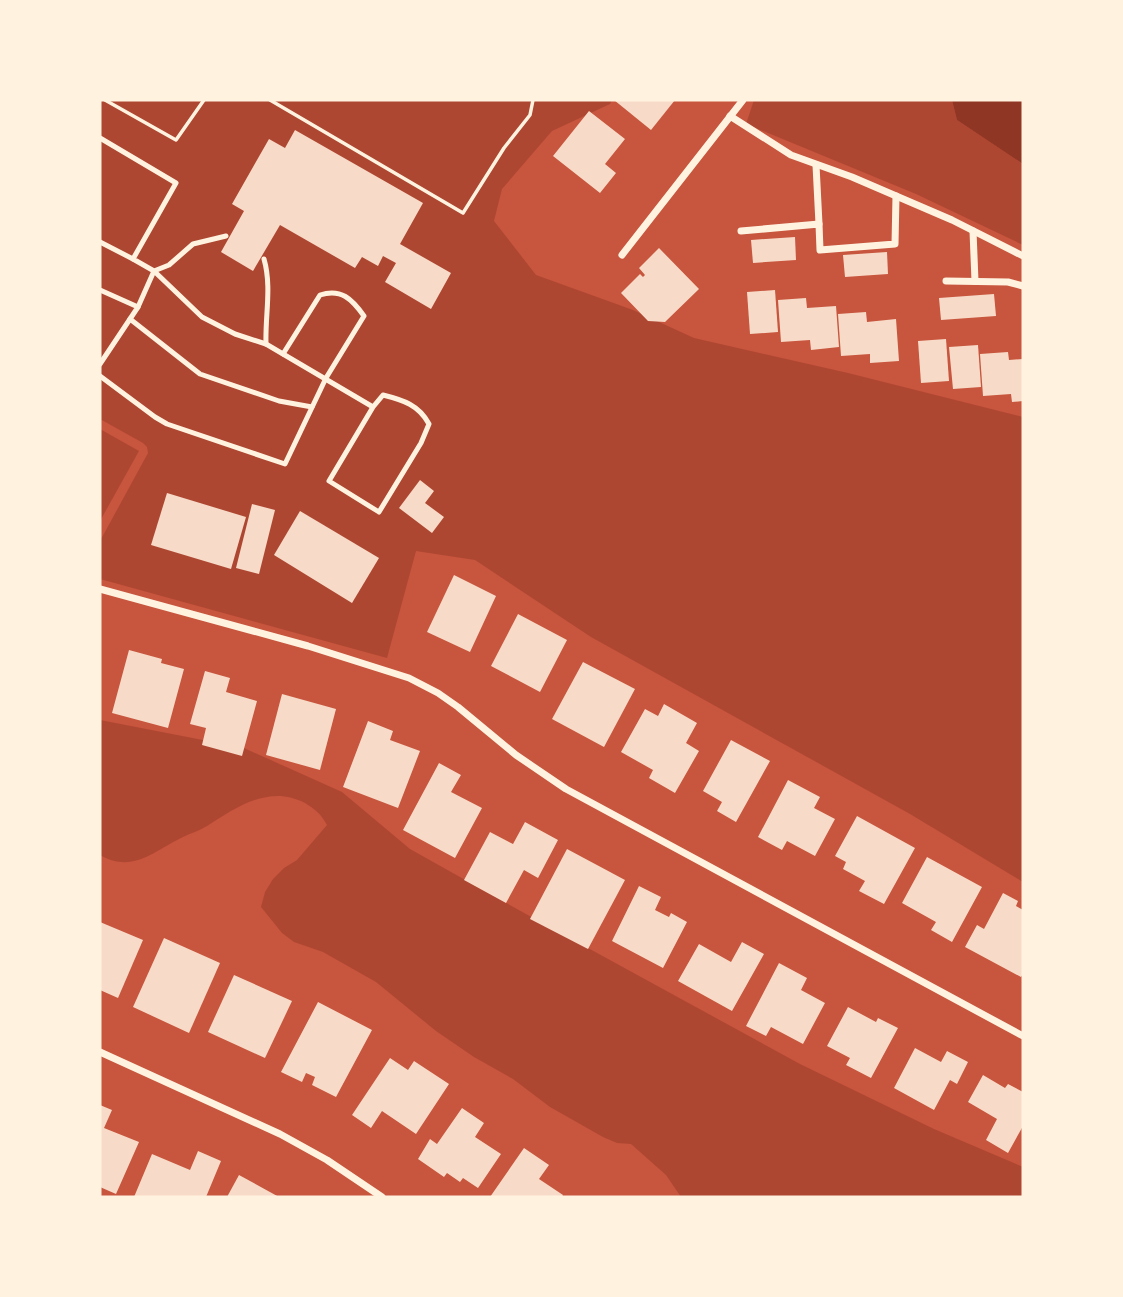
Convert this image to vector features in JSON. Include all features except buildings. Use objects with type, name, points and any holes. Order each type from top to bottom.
[{"type":"street","points":[[622,255],[743,100]]},
{"type":"street","points":[[730,116],[751,132],[791,155],[896,196],[1023,256]]},
{"type":"street","points":[[816,165],[820,250],[895,244],[896,196]]},
{"type":"street","points":[[741,231],[819,224]]},
{"type":"street","points":[[974,231],[975,281]]},
{"type":"street","points":[[946,281],[1008,282],[1023,286]]},
{"type":"street","points":[[100,589],[308,646],[409,678],[458,707],[516,755],[566,789],[1023,1036]]},
{"type":"street","points":[[100,1052],[280,1134],[327,1160],[382,1197]]},
{"type":"lane","points":[[100,138],[176,183],[133,259]]},
{"type":"lane","points":[[100,364],[138,307],[154,271],[169,265],[193,244],[226,236]]},
{"type":"lane","points":[[100,242],[154,271],[202,317],[235,334],[266,344],[373,407]]},
{"type":"lane","points":[[264,259],[269,299],[265,321],[266,344]]},
{"type":"lane","points":[[100,290],[138,307]]},
{"type":"lane","points":[[100,376],[167,424],[285,464],[326,378],[364,316],[355,303],[342,293],[328,292],[320,295],[283,354]]},
{"type":"lane","points":[[130,318],[200,374],[279,401],[312,407]]},
{"type":"lane","points":[[383,396],[400,400],[416,407],[429,424],[421,443],[379,512],[330,481],[373,407],[383,396]]},
{"type":"path","points":[[105,100],[176,140],[200,107],[201,100]]},
{"type":"path","points":[[270,100],[463,213],[530,115],[533,100]]},
{"type":"shaded area","points":[[100,100],[612,100],[610,104],[552,131],[502,189],[494,221],[536,275],[633,310],[694,338],[1023,417],[1023,882],[910,814],[591,637],[475,560],[416,551],[387,658],[100,579],[100,541],[148,453],[143,443],[100,419]]},
{"type":"shaded area","points":[[754,100],[952,100],[957,120],[1023,164],[1023,245],[916,194],[746,124]]},
{"type":"shaded area","points":[[952,100],[1023,100],[1023,164],[957,120]]},
{"type":"shaded area","points":[[100,429],[139,451],[100,521]]},
{"type":"shaded area","points":[[100,720],[244,748],[342,792],[410,849],[535,919],[800,1064],[934,1129],[1023,1167],[1023,1197],[681,1197],[666,1175],[631,1144],[617,1143],[603,1137],[550,1107],[513,1079],[436,1031],[376,982],[323,952],[294,942],[282,933],[261,907],[265,892],[273,879],[297,860],[327,825],[318,812],[305,803],[279,796],[254,800],[143,858],[122,862],[100,855]]}]
